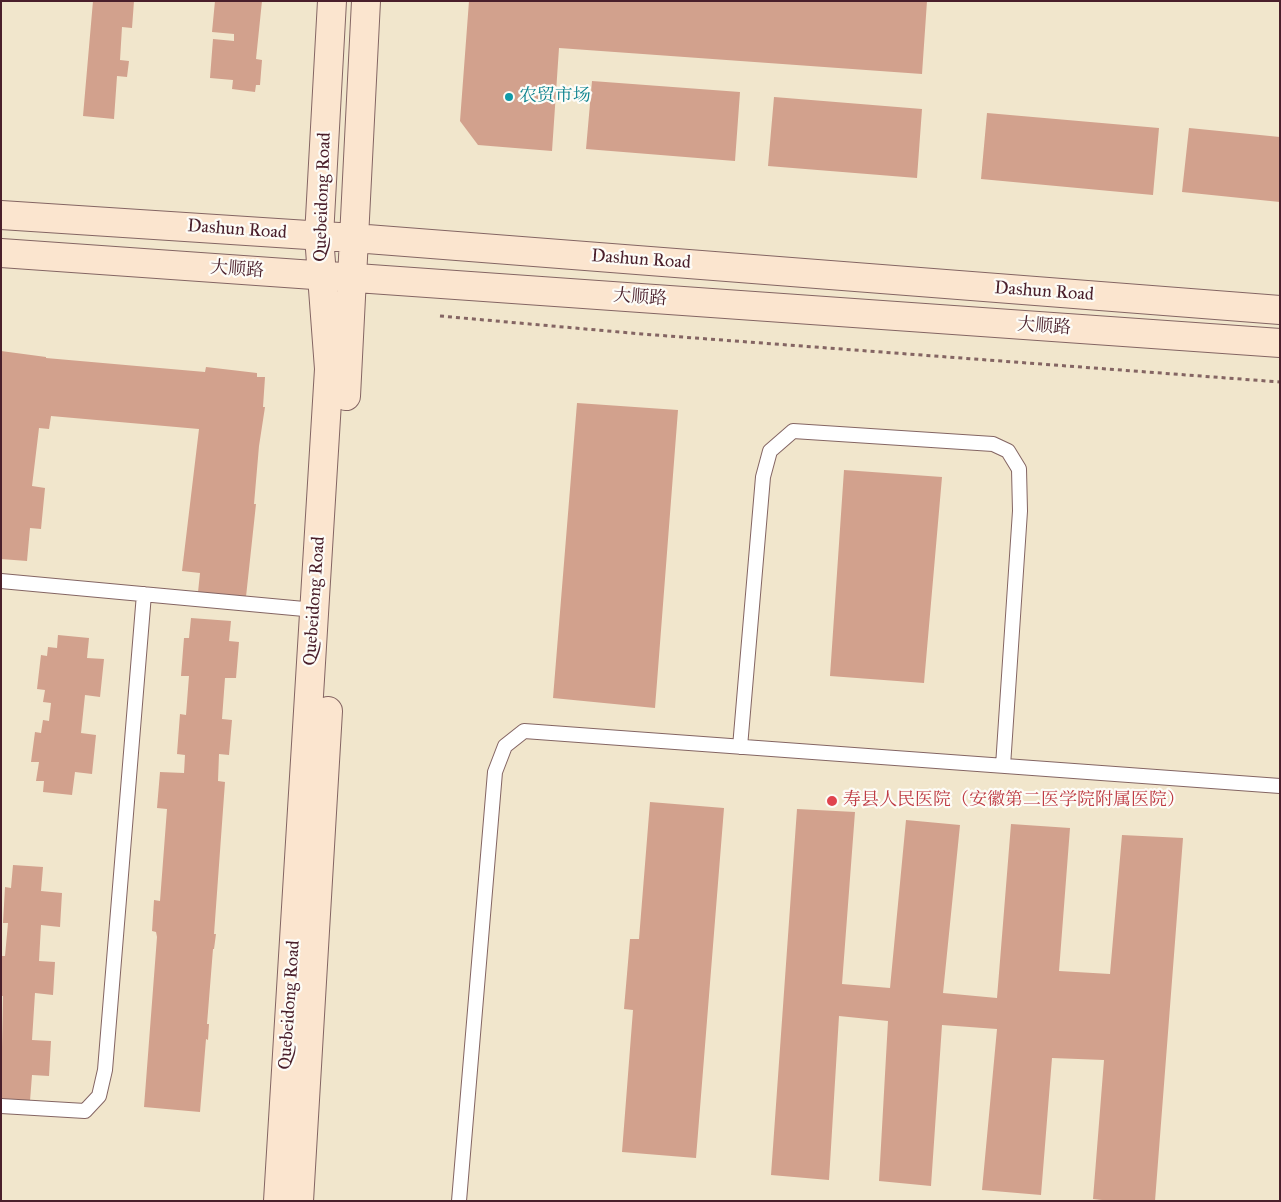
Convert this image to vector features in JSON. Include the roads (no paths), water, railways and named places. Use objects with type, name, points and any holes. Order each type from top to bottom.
[{"type":"street","name":"Quebeidong Road","points":[[278,1201],[330,368],[319,236],[332,1]]},
{"type":"street","name":"Quebeidong Road","points":[[300,1201],[353,278],[366,1]]},
{"type":"street","name":"Dashun Road","points":[[1,215],[354,238],[1280,310]]},
{"type":"street","name":"大顺路","points":[[1,253],[1280,343]]},
{"type":"lane","points":[[740,746],[762,477],[770,452],[793,431],[993,444],[1008,451],[1019,469],[1020,511],[1003,766]]},
{"type":"lane","points":[[1,581],[315,610]]},
{"type":"lane","points":[[1,1106],[85,1111],[99,1096],[105,1070],[144,594]]},
{"type":"lane","points":[[459,1201],[495,772],[505,746],[524,731],[1280,786]]},
{"type":"place","name":"农贸市场","points":[[509,97]]},
{"type":"place","name":"寿县人民医院（安徽第二医学院附属医院）","points":[[832,801]]}]
